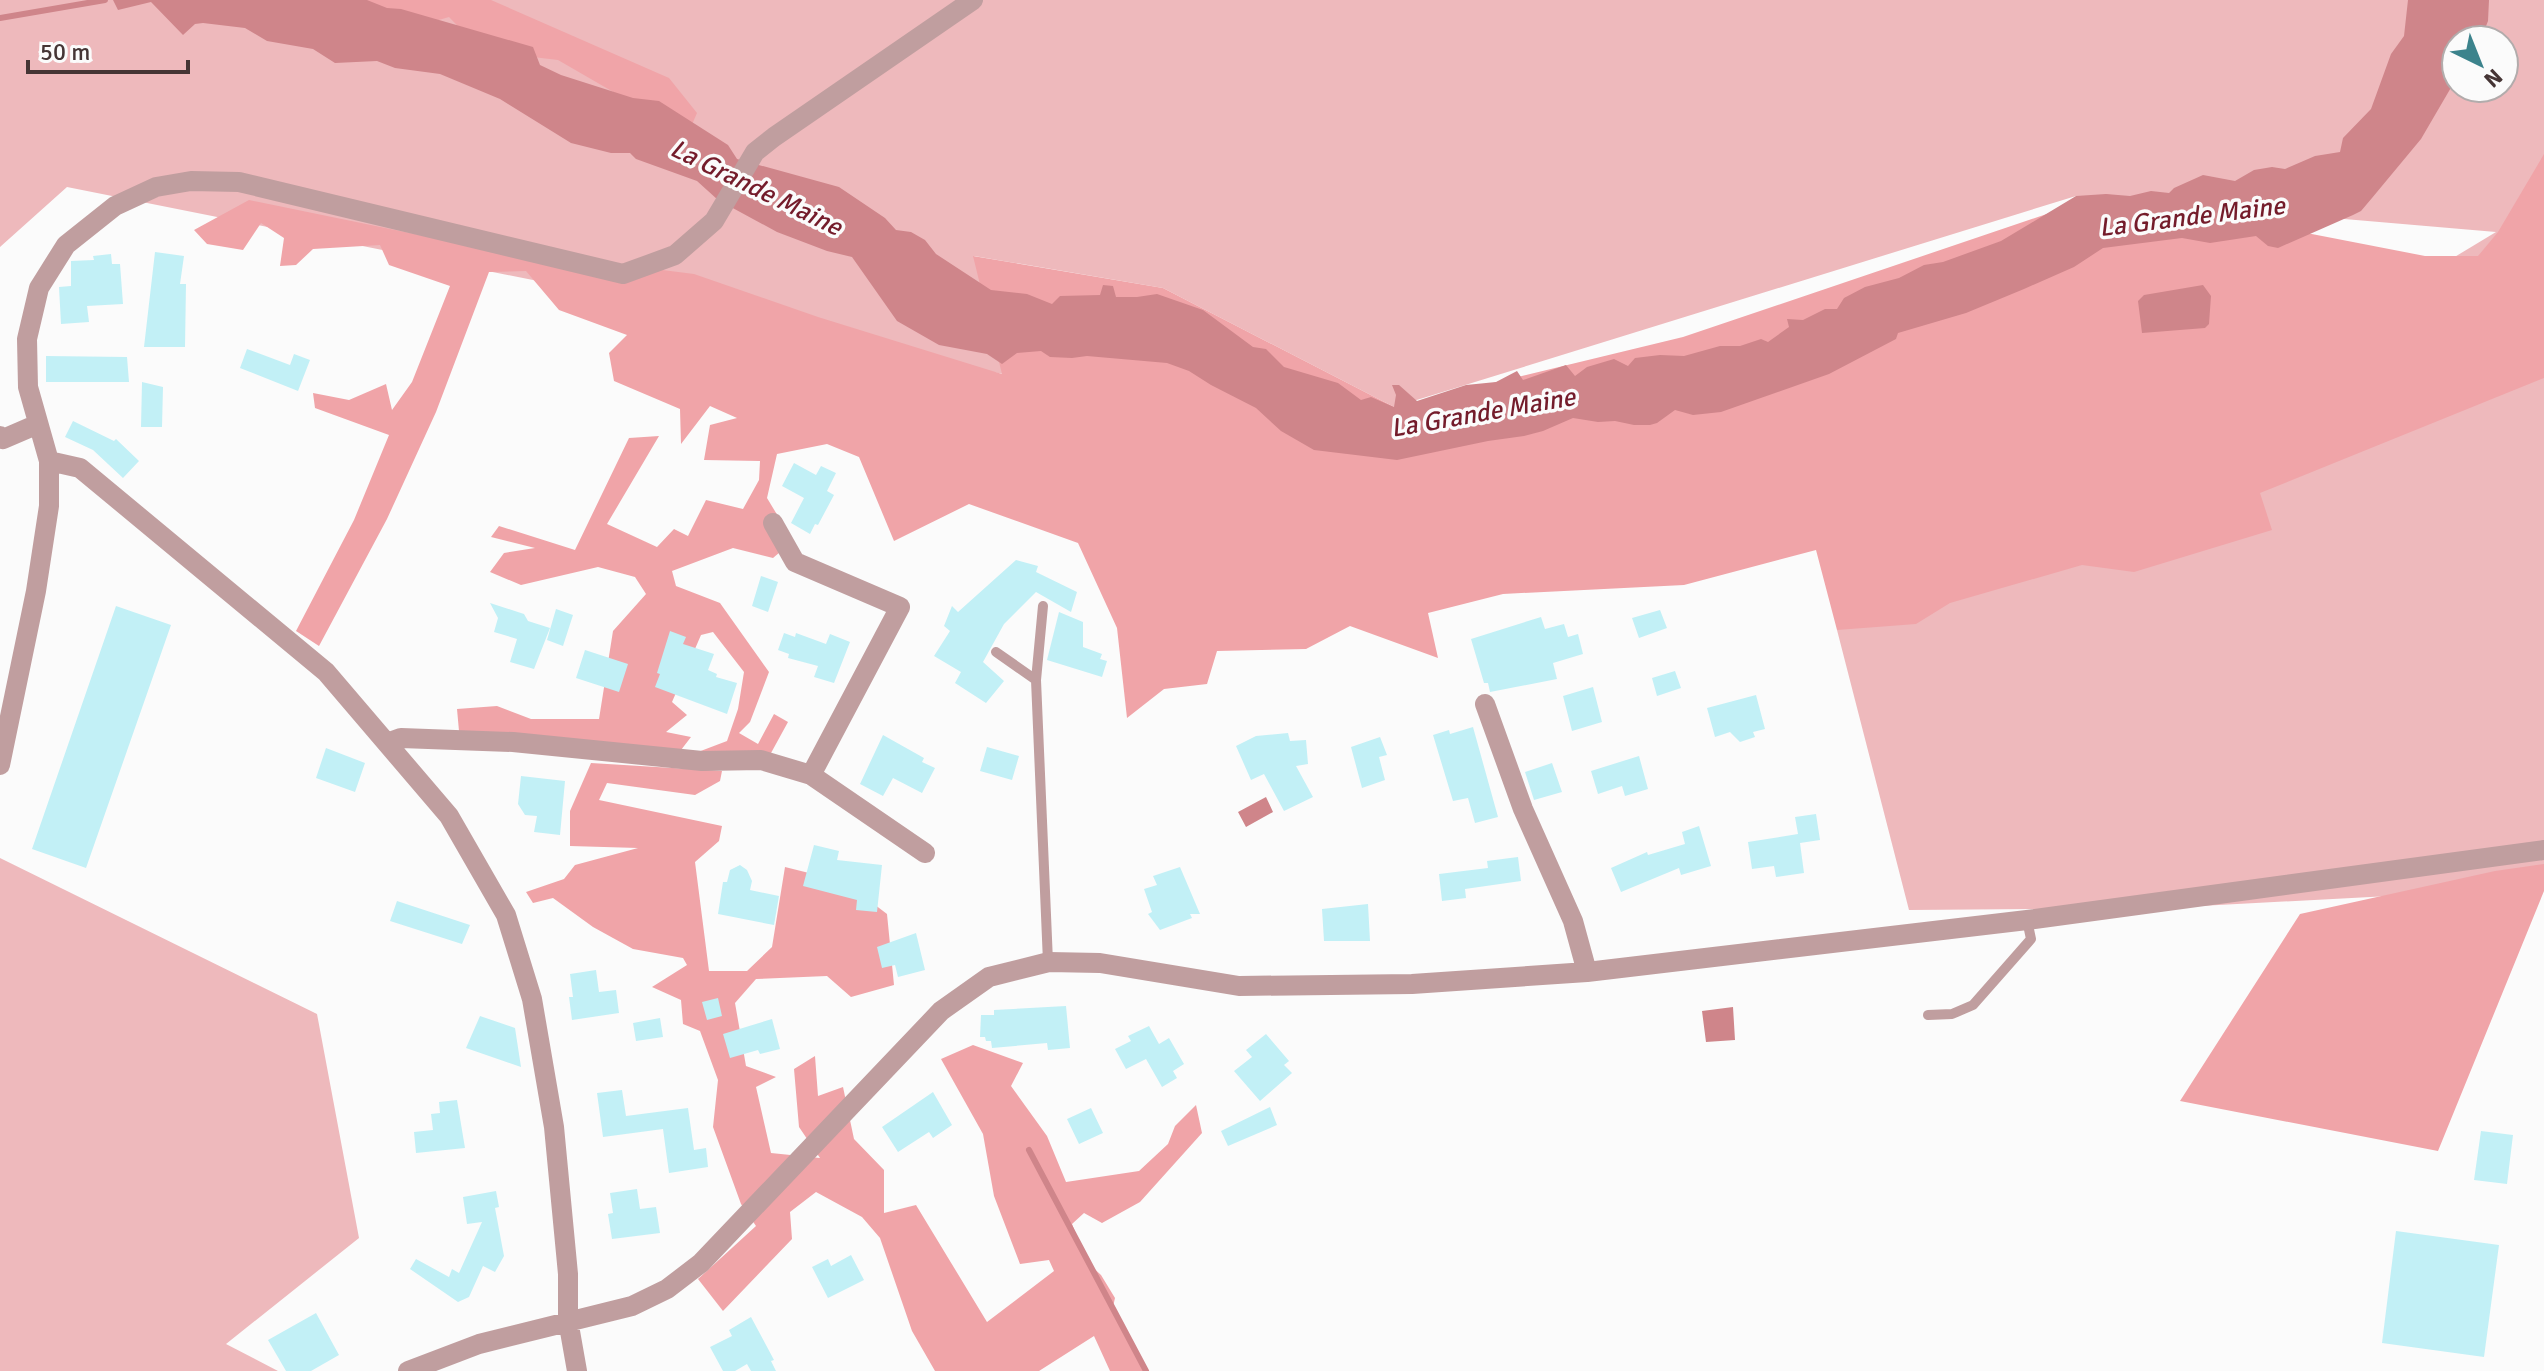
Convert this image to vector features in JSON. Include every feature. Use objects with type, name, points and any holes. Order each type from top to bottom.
[{"type":"street","points":[[0,765],[36,591],[49,506],[49,461],[28,387],[27,339],[39,288],[66,245],[115,206],[156,187],[191,181],[239,182],[623,274],[675,255],[714,221],[755,152],[973,0]]},
{"type":"street","points":[[0,436],[3,439],[38,424]]},
{"type":"street","points":[[49,461],[80,468],[326,672],[449,816],[506,915],[532,999],[554,1127],[568,1274],[568,1320],[577,1371]]},
{"type":"street","points":[[773,523],[795,562],[900,607],[811,775]]},
{"type":"street","points":[[1485,704],[1523,809],[1573,921],[1587,972]]},
{"type":"street","points":[[387,743],[401,738],[513,742],[702,761],[761,760],[811,775],[925,853]]},
{"type":"street","points":[[408,1371],[479,1344],[632,1306],[667,1289],[701,1263],[941,1011],[989,977],[1048,962],[1100,963],[1239,986],[1412,984],[1587,972],[2027,920],[2544,850]]},
{"type":"lane","points":[[1043,606],[1036,680],[1048,962]]},
{"type":"lane","points":[[996,652],[1036,680]]},
{"type":"lane","points":[[1928,1015],[1952,1014],[1973,1005],[2031,939],[2027,920]]},
{"type":"shaded area","points":[[0,0],[2544,0],[2544,879],[2483,891],[2163,908],[1909,910],[1837,630],[2496,232],[2076,196],[1394,407],[1163,288],[974,256],[1003,374],[67,187],[0,247]]},
{"type":"shaded area","points":[[328,0],[491,0],[669,78],[697,113],[690,129],[641,108],[558,60],[482,51],[449,17],[408,29]]},
{"type":"shaded area","points":[[2544,154],[2544,378],[2260,493],[2272,530],[2134,572],[2082,565],[1950,603],[1916,624],[1837,630],[1816,550],[1684,585],[1503,594],[1428,613],[1438,658],[1350,626],[1306,649],[1217,651],[1207,684],[1164,689],[1127,718],[1117,628],[1078,543],[969,504],[894,541],[859,457],[827,444],[777,454],[767,498],[793,541],[773,558],[733,548],[672,571],[676,586],[720,603],[769,672],[750,722],[739,733],[758,744],[774,714],[788,722],[771,753],[698,752],[727,741],[738,709],[744,672],[713,632],[701,635],[672,702],[687,715],[666,732],[691,737],[681,750],[459,731],[457,709],[497,706],[531,719],[599,719],[613,631],[646,594],[635,577],[598,567],[521,585],[490,572],[504,553],[535,548],[491,537],[499,526],[575,550],[629,438],[659,436],[607,524],[657,547],[674,529],[688,536],[706,500],[743,509],[759,480],[760,461],[704,460],[710,425],[737,418],[710,406],[681,444],[680,409],[614,381],[609,353],[627,335],[559,310],[526,271],[489,272],[436,412],[387,519],[319,646],[296,631],[354,520],[389,435],[315,408],[313,393],[349,400],[386,384],[392,410],[412,382],[450,286],[389,265],[380,245],[313,249],[296,265],[280,266],[284,238],[261,223],[243,250],[207,244],[194,230],[249,200],[473,246],[694,274],[818,317],[1002,374],[973,256],[1163,288],[1394,407],[1683,337],[2106,194],[2425,256],[2478,256],[2498,232]]},
{"type":"shaded area","points":[[591,763],[722,771],[720,781],[695,795],[607,783],[599,800],[722,826],[719,841],[695,862],[709,971],[747,971],[772,947],[785,867],[845,882],[887,914],[894,985],[851,997],[827,976],[756,979],[735,1003],[746,1066],[776,1077],[756,1087],[771,1153],[820,1158],[799,1127],[794,1069],[815,1056],[818,1096],[843,1087],[854,1139],[884,1170],[884,1213],[916,1205],[987,1322],[1054,1271],[1049,1260],[1020,1264],[994,1196],[983,1134],[941,1059],[973,1045],[1023,1063],[1011,1086],[1047,1136],[1066,1182],[1139,1171],[1168,1144],[1175,1126],[1196,1105],[1202,1133],[1140,1202],[1102,1223],[1084,1213],[1072,1224],[1087,1262],[1101,1275],[1115,1298],[1112,1311],[1145,1371],[1110,1371],[1094,1336],[1039,1371],[935,1371],[912,1331],[880,1238],[862,1217],[816,1192],[790,1212],[792,1239],[723,1311],[698,1279],[756,1226],[741,1204],[713,1127],[718,1080],[700,1031],[683,1024],[681,1000],[652,987],[687,965],[683,958],[633,949],[593,927],[553,898],[533,903],[526,892],[564,879],[575,865],[638,848],[570,846],[570,811]]},
{"type":"shaded area","points":[[0,858],[317,1014],[359,1238],[226,1344],[278,1371],[0,1371]]},
{"type":"shaded area","points":[[2544,864],[2544,891],[2438,1151],[2180,1101],[2300,914],[2495,871]]},
{"type":"water","name":"La Grande Maine","points":[[113,0],[367,0],[533,47],[540,65],[561,75],[633,98],[659,101],[728,145],[737,159],[839,187],[885,218],[896,230],[911,232],[925,240],[936,254],[991,290],[1027,294],[1052,304],[1060,296],[1100,295],[1103,285],[1113,286],[1116,297],[1157,294],[1203,310],[1253,347],[1266,349],[1284,367],[1338,383],[1361,400],[1371,397],[1394,407],[1396,395],[1392,385],[1399,385],[1417,401],[1466,385],[1496,382],[1517,371],[1523,380],[1566,365],[1575,376],[1587,367],[1614,359],[1628,366],[1635,358],[1684,356],[1761,339],[1768,342],[1789,327],[1787,319],[1803,320],[1825,309],[1837,309],[1844,298],[1865,287],[2001,241],[2076,196],[2130,196],[2151,191],[2169,193],[2203,175],[2235,181],[2254,170],[2272,167],[2285,169],[2315,156],[2340,152],[2343,138],[2371,109],[2391,54],[2404,36],[2408,0],[2489,0],[2487,24],[2440,24],[2441,104],[2421,139],[2361,211],[2278,248],[2268,246],[2256,236],[2210,243],[2182,238],[2103,248],[2074,267],[2024,289],[1966,313],[1898,333],[1896,339],[1829,374],[1721,412],[1693,415],[1675,410],[1650,425],[1573,418],[1524,436],[1397,460],[1314,450],[1281,431],[1256,408],[1189,371],[1167,363],[1087,356],[1050,357],[1041,351],[1017,353],[1002,364],[987,354],[939,345],[897,321],[852,257],[777,232],[718,200],[697,181],[636,159],[630,153],[611,153],[571,143],[500,99],[440,74],[395,68],[377,61],[335,63],[313,49],[267,41],[245,28],[203,23],[195,24],[183,35],[151,2],[118,10]]},
{"type":"water","points":[[2203,285],[2211,296],[2209,324],[2205,328],[2142,333],[2138,301],[2144,295]]},
{"type":"water","points":[[1266,797],[1273,812],[1246,827],[1238,812]]},
{"type":"water","points":[[1733,1007],[1735,1040],[1706,1042],[1702,1011]]},
{"type":"building","points":[[155,252],[184,256],[180,284],[186,284],[185,347],[144,347]]},
{"type":"building","points":[[111,254],[112,264],[120,264],[123,304],[87,306],[89,322],[61,324],[59,287],[71,286],[71,261],[94,260],[93,256]]},
{"type":"building","points":[[247,349],[290,365],[294,354],[310,360],[298,391],[240,368]]},
{"type":"building","points":[[46,356],[127,357],[129,382],[46,382]]},
{"type":"building","points":[[142,382],[163,387],[162,427],[141,427]]},
{"type":"building","points":[[73,421],[114,441],[116,439],[139,461],[123,478],[93,450],[65,437]]},
{"type":"building","points":[[794,463],[816,475],[821,466],[836,473],[827,491],[834,495],[810,534],[791,523],[804,498],[782,486]]},
{"type":"building","points":[[1016,560],[1038,566],[1036,572],[1077,592],[1071,612],[1036,592],[1004,624],[983,662],[1004,681],[986,703],[955,683],[961,672],[934,656],[950,631],[944,626],[952,606],[958,612]]},
{"type":"building","points":[[761,576],[778,582],[768,612],[752,606]]},
{"type":"building","points":[[490,603],[524,614],[528,621],[550,628],[534,669],[510,662],[517,639],[494,632],[498,618]]},
{"type":"building","points":[[116,606],[171,625],[86,868],[32,849]]},
{"type":"building","points":[[556,609],[573,615],[563,646],[547,640]]},
{"type":"building","points":[[1660,610],[1667,628],[1639,638],[1632,618]]},
{"type":"building","points":[[1059,612],[1083,622],[1083,647],[1102,654],[1100,659],[1107,661],[1102,677],[1047,660]]},
{"type":"building","points":[[1541,617],[1545,629],[1564,624],[1568,637],[1578,634],[1583,654],[1553,663],[1557,679],[1490,692],[1488,683],[1484,683],[1471,639]]},
{"type":"building","points":[[670,631],[686,637],[683,644],[714,654],[708,670],[717,674],[716,677],[737,683],[727,714],[655,687]]},
{"type":"building","points":[[784,633],[795,637],[796,633],[826,644],[830,634],[850,642],[834,683],[814,677],[818,666],[788,658],[789,654],[778,650]]},
{"type":"building","points":[[585,650],[628,664],[619,692],[576,678]]},
{"type":"building","points":[[1675,671],[1681,688],[1657,696],[1652,678]]},
{"type":"building","points":[[1593,687],[1602,722],[1572,731],[1563,696]]},
{"type":"building","points":[[1756,695],[1765,729],[1753,732],[1755,737],[1740,742],[1730,732],[1715,737],[1707,708]]},
{"type":"building","points":[[1473,727],[1498,817],[1475,823],[1468,798],[1453,801],[1433,735]]},
{"type":"building","points":[[1288,733],[1290,741],[1306,740],[1308,764],[1296,766],[1313,797],[1284,811],[1264,774],[1251,780],[1236,746],[1256,736]]},
{"type":"building","points":[[883,735],[924,758],[922,762],[935,768],[922,793],[893,778],[883,796],[860,784]]},
{"type":"building","points":[[1380,737],[1387,755],[1379,757],[1385,780],[1362,788],[1351,747]]},
{"type":"building","points":[[987,747],[1019,756],[1012,780],[980,771]]},
{"type":"building","points":[[326,748],[365,763],[355,792],[316,778]]},
{"type":"building","points":[[1639,756],[1648,789],[1625,796],[1622,786],[1598,794],[1591,771]]},
{"type":"building","points":[[1552,763],[1562,792],[1534,800],[1525,772]]},
{"type":"building","points":[[521,776],[565,781],[560,835],[534,832],[537,816],[525,815],[518,804]]},
{"type":"building","points":[[1816,814],[1820,840],[1800,843],[1804,873],[1776,877],[1774,866],[1752,869],[1748,842],[1798,834],[1795,817]]},
{"type":"building","points":[[1699,826],[1711,866],[1681,875],[1679,868],[1621,892],[1611,868],[1647,852],[1648,855],[1685,844],[1682,832]]},
{"type":"building","points":[[814,845],[839,851],[837,860],[882,865],[877,912],[856,910],[857,900],[803,886]]},
{"type":"building","points":[[1518,857],[1521,881],[1465,889],[1466,898],[1442,901],[1439,874],[1488,868],[1487,861]]},
{"type":"building","points":[[740,865],[747,870],[752,881],[750,890],[779,896],[774,925],[718,914],[723,882],[727,882],[730,870]]},
{"type":"building","points":[[1180,867],[1200,914],[1190,914],[1192,918],[1160,930],[1148,914],[1152,912],[1144,889],[1157,885],[1153,876]]},
{"type":"building","points":[[397,901],[470,925],[462,944],[390,921]]},
{"type":"building","points":[[1368,904],[1370,941],[1324,941],[1322,909]]},
{"type":"building","points":[[916,933],[925,970],[898,977],[895,965],[882,968],[877,947]]},
{"type":"building","points":[[596,970],[599,992],[616,990],[619,1013],[572,1020],[570,974]]},
{"type":"building","points":[[718,998],[722,1016],[707,1020],[702,1002]]},
{"type":"building","points":[[1066,1006],[1070,1048],[1048,1050],[1047,1043],[992,1048],[991,1041],[980,1037],[981,1015],[994,1015],[994,1010]]},
{"type":"building","points":[[480,1016],[515,1028],[521,1067],[466,1048]]},
{"type":"building","points":[[660,1018],[663,1037],[636,1041],[633,1023]]},
{"type":"building","points":[[772,1019],[780,1049],[760,1054],[758,1050],[730,1058],[723,1034]]},
{"type":"building","points":[[1149,1026],[1159,1044],[1169,1038],[1184,1064],[1173,1071],[1177,1078],[1162,1087],[1146,1059],[1126,1069],[1115,1049],[1131,1041],[1128,1036]]},
{"type":"building","points":[[1266,1034],[1289,1061],[1284,1065],[1292,1073],[1260,1101],[1234,1071],[1252,1057],[1246,1050]]},
{"type":"building","points":[[622,1090],[626,1116],[688,1108],[694,1150],[706,1148],[708,1167],[669,1173],[663,1129],[603,1137],[597,1093]]},
{"type":"building","points":[[933,1092],[952,1125],[933,1138],[929,1132],[898,1152],[882,1127]]},
{"type":"building","points":[[457,1100],[465,1148],[416,1153],[414,1132],[433,1130],[431,1114],[440,1113],[439,1102]]},
{"type":"building","points":[[1270,1107],[1277,1125],[1228,1146],[1221,1131]]},
{"type":"building","points":[[1091,1108],[1103,1133],[1079,1144],[1067,1119]]},
{"type":"building","points":[[2481,1131],[2513,1135],[2507,1184],[2474,1180]]},
{"type":"building","points":[[637,1189],[640,1209],[656,1207],[660,1233],[612,1239],[608,1214],[613,1213],[610,1193]]},
{"type":"building","points":[[496,1191],[499,1207],[495,1208],[504,1256],[495,1272],[483,1266],[469,1297],[458,1302],[410,1269],[416,1259],[449,1277],[452,1269],[459,1273],[482,1222],[467,1224],[463,1197]]},
{"type":"building","points":[[2396,1231],[2499,1245],[2484,1357],[2382,1343]]},
{"type":"building","points":[[851,1255],[864,1280],[828,1298],[812,1267],[828,1259],[831,1266]]},
{"type":"building","points":[[316,1313],[339,1355],[311,1371],[286,1371],[268,1340]]},
{"type":"building","points":[[751,1317],[774,1360],[771,1361],[776,1371],[751,1371],[747,1364],[735,1371],[723,1371],[710,1347],[732,1336],[729,1330]]},
{"type":"waterway","points":[[0,18],[105,0]]},
{"type":"waterway","points":[[1029,1150],[1146,1371]]}]
